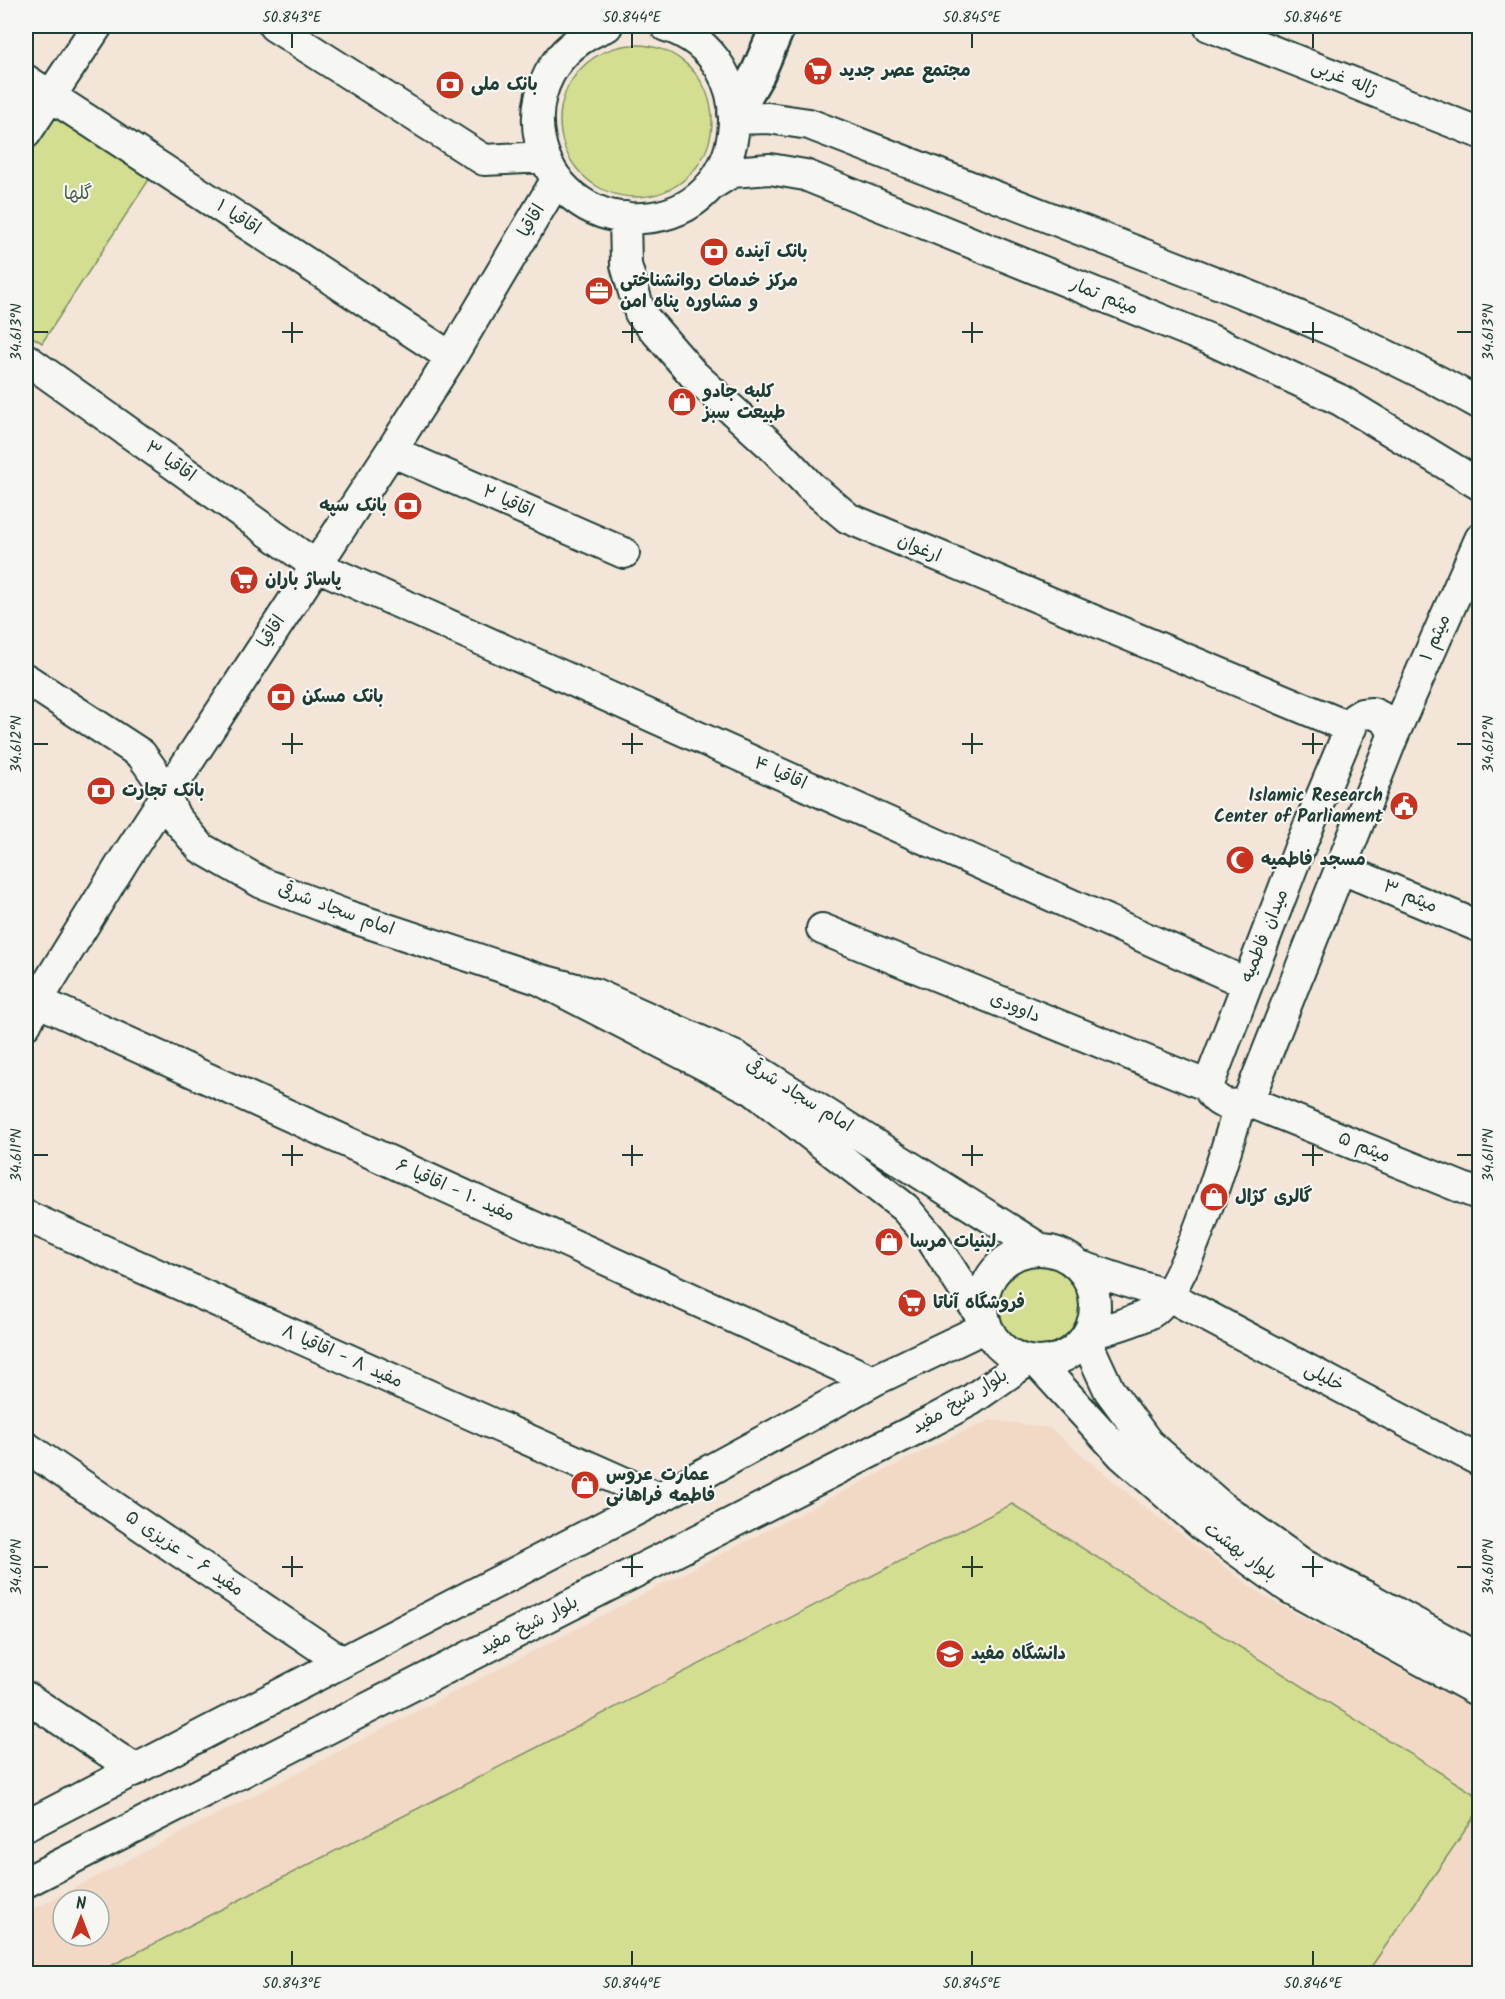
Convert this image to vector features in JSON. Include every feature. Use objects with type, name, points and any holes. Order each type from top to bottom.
[{"type":"main road","points":[[735,116],[758,73],[778,26]]},
{"type":"street","points":[[26,133],[38,88],[97,26]]},
{"type":"street","points":[[274,26],[484,160],[551,168]]},
{"type":"street","points":[[596,27],[564,52],[550,70],[540,95],[538,120],[540,144],[551,168],[575,197],[607,214],[625,217],[657,216],[686,204],[711,185],[725,163],[734,139],[735,116],[728,80],[721,66],[697,42],[682,32],[666,26]]},
{"type":"street","name":"ژاله غربی","points":[[1209,26],[1479,133]]},
{"type":"street","name":"اقاقیا ۱","points":[[38,88],[450,357]]},
{"type":"street","points":[[735,116],[809,124],[1234,289],[1376,351],[1479,404]]},
{"type":"street","name":"اقاقیا","points":[[29,1006],[450,357],[551,168]]},
{"type":"street","name":"میثم تمار","points":[[711,185],[732,172],[770,169],[805,175],[1211,340],[1340,400],[1479,485]]},
{"type":"street","name":"ارغوان","points":[[625,217],[626,265],[640,313],[693,374],[777,451],[810,486],[848,518],[1351,728]]},
{"type":"street","name":"اقاقیا ۳","points":[[26,359],[315,565]]},
{"type":"street","name":"اقاقیا ۲","points":[[391,451],[624,553]]},
{"type":"street","name":"میثم ۱","points":[[1393,736],[1479,539]]},
{"type":"street","name":"اقاقیا ۴","points":[[315,565],[1246,982]]},
{"type":"street","name":"امام سجاد شرقی","points":[[26,679],[141,754],[158,778],[175,817],[201,848],[262,883],[348,916],[538,979],[596,994],[736,1057],[1042,1250]]},
{"type":"street","points":[[1086,1337],[1153,1312],[1169,1296],[1198,1234],[1244,1102],[1393,736],[1387,722],[1381,716],[1372,714],[1362,714],[1354,719],[1351,728]]},
{"type":"street","name":"میدان فاطمیه","points":[[1208,1086],[1246,982],[1351,728]]},
{"type":"street","name":"میثم ۳","points":[[1340,868],[1479,927]]},
{"type":"street","name":"داوودی","points":[[822,930],[1208,1086]]},
{"type":"street","name":"امام سجاد شرقی","points":[[538,979],[753,1090],[905,1208],[932,1240],[985,1324]]},
{"type":"street","name":"مفید ۱۰ - اقاقیا ۶","points":[[29,1006],[873,1381]]},
{"type":"street","points":[[1208,1086],[1216,1100],[1223,1104],[1244,1102]]},
{"type":"street","name":"میثم ۵","points":[[1244,1102],[1479,1195]]},
{"type":"street","name":"مفید ۸ - اقاقیا ۸","points":[[26,1216],[659,1498]]},
{"type":"street","points":[[1042,1250],[1060,1254],[1077,1265],[1089,1280],[1095,1298],[1094,1317],[1086,1337],[1076,1348],[1051,1361],[1032,1362],[1014,1357],[992,1339],[985,1324],[982,1299],[989,1279],[1002,1263],[1021,1252],[1042,1250]]},
{"type":"street","name":"خلیلی","points":[[1077,1265],[1169,1296],[1479,1461]]},
{"type":"street","points":[[26,1826],[659,1498],[873,1381],[985,1324]]},
{"type":"street","name":"بلوار بهشت","points":[[1086,1337],[1109,1390],[1148,1443],[1222,1507],[1304,1565],[1479,1659]]},
{"type":"street","name":"بلوار بهشت","points":[[1032,1362],[1122,1455],[1203,1526],[1288,1587],[1479,1692]]},
{"type":"street","name":"بلوار شیخ مفید","points":[[26,1882],[932,1421],[1032,1362]]},
{"type":"street","name":"مفید ۶ - عزیزی ۵","points":[[26,1447],[342,1662]]},
{"type":"street","points":[[26,1697],[135,1770]]},
{"type":"shaded area","name":"دانشگاه مفید","points":[[991,1420],[1050,1428],[1148,1510],[1265,1597],[1479,1711],[1479,1973],[26,1974],[26,1913],[51,1900],[51,1948],[111,1948],[111,1888],[74,1888],[949,1438]]},
{"type":"green space","points":[[636,45],[665,51],[678,58],[689,68],[699,79],[706,92],[712,121],[706,150],[699,163],[689,174],[678,184],[665,191],[636,197],[607,191],[594,184],[583,174],[573,163],[566,150],[560,121],[566,92],[573,79],[583,68],[594,58],[607,51]]},
{"type":"green space","name":"گلها","points":[[55,117],[150,178],[42,343],[26,333],[26,160]]},
{"type":"green space","points":[[1031,1265],[1047,1265],[1062,1272],[1073,1283],[1080,1298],[1077,1322],[1068,1335],[1047,1347],[1031,1347],[1016,1340],[1005,1329],[998,1314],[998,1298],[1005,1283],[1016,1272]]},
{"type":"green space","name":"دانشگاه مفید","points":[[1012,1504],[1479,1797],[1479,1810],[1367,1973],[97,1973]]},
{"type":"place","name":"مجتمع عصر جدید","points":[[818,71]]},
{"type":"place","name":"بانک ملی","points":[[450,85]]},
{"type":"place","name":"بانک آینده","points":[[714,252]]},
{"type":"place","name":"مرکز خدمات روانشناختی و مشاوره پناه امن","points":[[599,291]]},
{"type":"place","name":"کلبه جادو طبیعت سبز","points":[[682,402]]},
{"type":"place","name":"بانک سپه","points":[[408,506]]},
{"type":"place","name":"پاساژ باران","points":[[244,580]]},
{"type":"place","name":"بانک مسکن","points":[[281,697]]},
{"type":"place","name":"بانک تجارت","points":[[101,791]]},
{"type":"place","name":"Islamic Research Center of Parliament","points":[[1404,806]]},
{"type":"place","name":"مسجد فاطمیه","points":[[1240,860]]},
{"type":"place","name":"گالری کژال","points":[[1214,1197]]},
{"type":"place","name":"لبنیات مرسا","points":[[889,1242]]},
{"type":"place","name":"فروشگاه آناتا","points":[[912,1303]]},
{"type":"place","name":"عمارت عروس فاطمه فراهانی","points":[[585,1485]]},
{"type":"place","name":"دانشگاه مفید","points":[[950,1654]]}]
